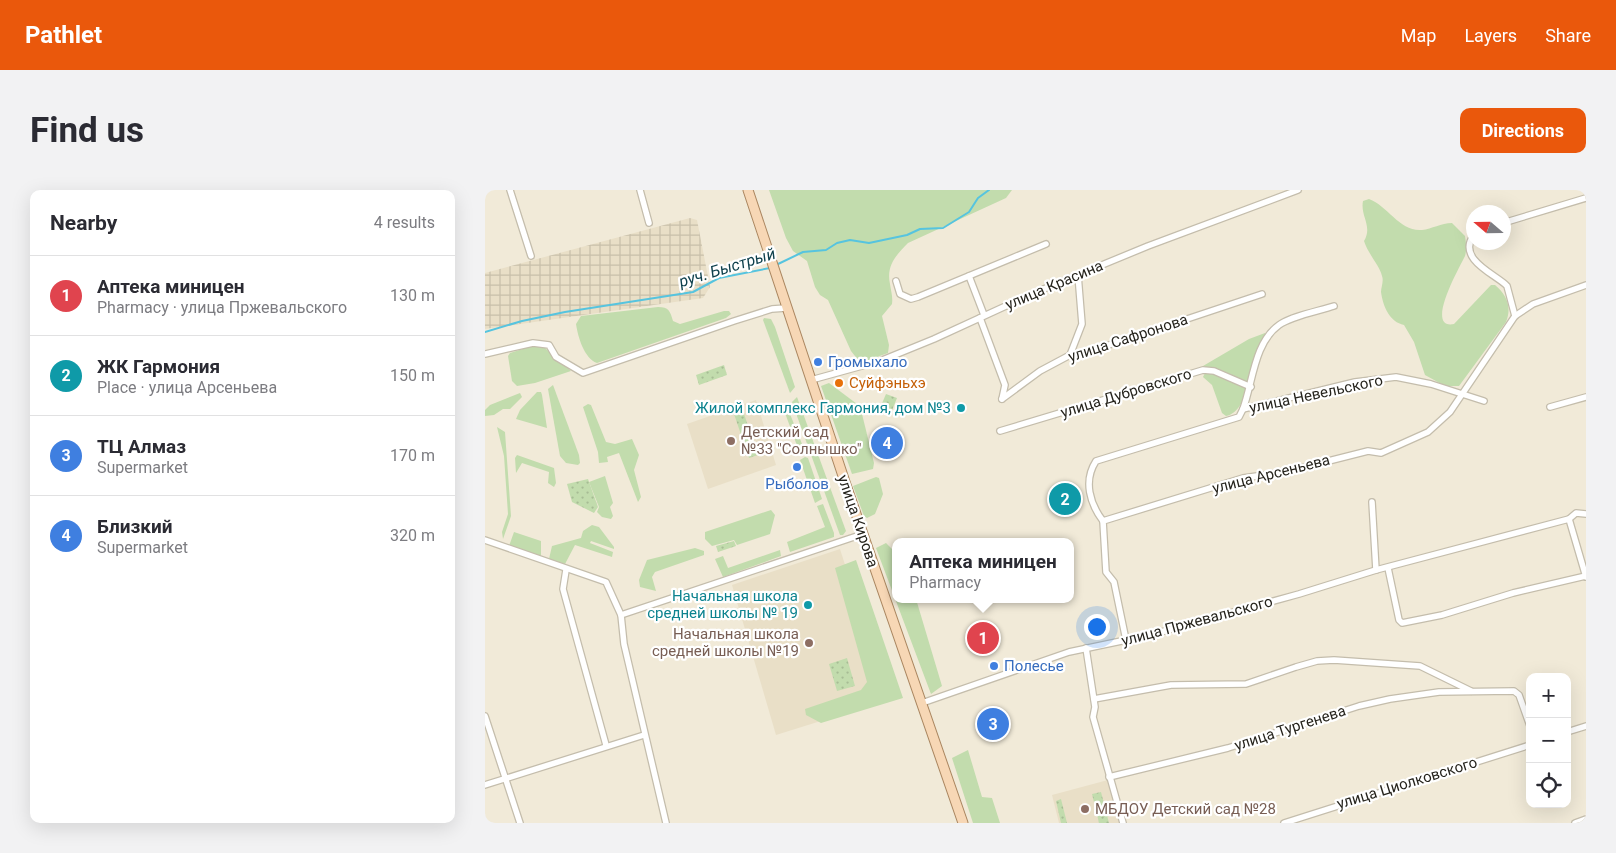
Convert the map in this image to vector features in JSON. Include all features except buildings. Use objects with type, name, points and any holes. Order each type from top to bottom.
[{"type":"main road","name":"улица Кирова","points":[[748,190],[786,308],[963,823]]},
{"type":"street","points":[[510,190],[531,256]]},
{"type":"street","points":[[640,190],[649,223]]},
{"type":"street","name":"улица Красина","points":[[811,380],[880,361],[1148,246],[1298,190]]},
{"type":"street","points":[[1511,221],[1586,198]]},
{"type":"street","points":[[896,281],[901,294],[911,299],[1046,244]]},
{"type":"street","points":[[1471,250],[1473,257],[1489,275],[1507,286],[1515,316]]},
{"type":"street","points":[[1070,355],[1082,324],[1078,275]]},
{"type":"street","points":[[969,276],[982,316]]},
{"type":"street","points":[[1483,401],[1463,394],[1515,316],[1533,304],[1586,285]]},
{"type":"street","name":"улица Сафронова","points":[[982,316],[1005,385],[1002,399],[1040,371],[1070,355],[1073,357],[1261,294]]},
{"type":"street","points":[[1243,409],[1251,387],[1259,351],[1279,325],[1334,306]]},
{"type":"street","points":[[485,354],[533,343],[549,346],[556,356],[583,373],[744,317],[786,308]]},
{"type":"street","name":"улица Дубровского","points":[[1000,431],[1203,370],[1214,371],[1251,387]]},
{"type":"street","name":"улица Невельского","points":[[1103,522],[1093,508],[1089,494],[1096,461],[1239,417],[1243,409],[1355,382],[1396,377],[1463,394]]},
{"type":"street","name":"улица Арсеньева","points":[[1103,522],[1243,478],[1285,472],[1367,450],[1381,453],[1428,432],[1444,418],[1463,394]]},
{"type":"street","points":[[1550,407],[1586,398]]},
{"type":"street","points":[[1372,502],[1376,570]]},
{"type":"street","name":"улица Пржевальского","points":[[922,703],[1052,657],[1126,640],[1299,594],[1376,570],[1569,519],[1576,513],[1586,514]]},
{"type":"street","points":[[1388,568],[1399,620],[1402,623],[1442,615],[1513,593],[1586,577],[1569,519]]},
{"type":"street","points":[[1103,522],[1106,572],[1114,582],[1126,640]]},
{"type":"street","points":[[621,615],[863,534]]},
{"type":"street","points":[[485,540],[566,570],[606,582],[621,615],[623,644],[666,823]]},
{"type":"street","points":[[566,570],[563,589],[606,745]]},
{"type":"street","points":[[1085,648],[1094,699],[1093,717],[1123,823]]},
{"type":"street","points":[[1094,699],[1171,685],[1246,684],[1296,666],[1317,661],[1334,660],[1420,666],[1473,692]]},
{"type":"street","name":"улица Тургенева","points":[[1109,777],[1228,748],[1359,706],[1421,693],[1510,690],[1517,693],[1527,718]]},
{"type":"street","points":[[485,716],[520,823]]},
{"type":"street","points":[[1571,731],[1586,726]]},
{"type":"street","points":[[485,785],[505,780],[606,745],[644,735]]},
{"type":"street","name":"улица Циолковского","points":[[1284,823],[1526,746]]},
{"type":"street","points":[[1575,823],[1586,819]]},
{"type":"shaded area","points":[[690,218],[697,220],[710,287],[703,298],[485,329],[485,273]]},
{"type":"shaded area","name":"Детский сад №33 \"Солнышко\"","points":[[756,400],[776,465],[708,489],[687,424]]},
{"type":"shaded area","name":"Начальная школа средней школы №19","points":[[840,549],[888,700],[776,735],[732,585]]},
{"type":"shaded area","name":"МБДОУ Детский сад №28","points":[[1108,780],[1119,823],[1059,823],[1052,795]]},
{"type":"green space","points":[[769,190],[1012,190],[1006,198],[908,243],[900,252],[893,261],[889,272],[892,304],[882,316],[889,345],[888,353],[863,362],[859,361],[851,351],[828,300],[820,295],[815,287],[807,261],[793,251],[786,238]]},
{"type":"green space","points":[[1369,199],[1376,202],[1401,223],[1414,230],[1452,223],[1465,236],[1465,256],[1452,282],[1443,307],[1442,317],[1445,323],[1454,324],[1491,285],[1495,285],[1503,293],[1509,311],[1506,322],[1459,386],[1445,386],[1425,375],[1414,342],[1404,325],[1395,321],[1385,308],[1381,292],[1383,280],[1381,272],[1364,241],[1367,226],[1363,211],[1363,201]]},
{"type":"green space","points":[[658,307],[667,309],[673,321],[680,324],[724,311],[729,311],[731,314],[726,318],[597,363],[585,352],[576,324],[581,316]]},
{"type":"green space","points":[[764,318],[771,319],[775,327],[795,387],[790,393],[763,320]]},
{"type":"green space","points":[[1265,333],[1257,349],[1247,383],[1203,366],[1249,339]]},
{"type":"green space","points":[[532,346],[545,348],[571,371],[535,383],[517,386],[512,381],[508,356],[510,353]]},
{"type":"green space","points":[[724,365],[727,375],[699,385],[696,375]]},
{"type":"green space","points":[[1205,373],[1213,373],[1246,387],[1242,401],[1230,415],[1226,416],[1222,413],[1212,385],[1203,377]]},
{"type":"green space","points":[[829,383],[857,404],[862,414],[874,463],[873,469],[852,474],[821,386]]},
{"type":"green space","points":[[553,385],[579,455],[580,463],[578,465],[566,463],[560,456],[548,389]]},
{"type":"green space","points":[[537,392],[541,392],[542,395],[547,428],[516,419],[520,410]]},
{"type":"green space","points":[[520,393],[522,397],[510,409],[503,409],[494,415],[485,416],[485,410],[490,405]]},
{"type":"green space","points":[[886,394],[897,398],[891,413],[880,408]]},
{"type":"green space","points":[[797,397],[846,531],[843,535],[840,535],[792,402]]},
{"type":"green space","points":[[588,404],[591,405],[606,442],[615,444],[632,439],[639,455],[634,470],[641,497],[638,502],[619,453],[607,457],[608,462],[599,463],[598,452],[583,407]]},
{"type":"green space","points":[[788,409],[804,449],[799,451],[785,413]]},
{"type":"green space","points":[[743,411],[758,455],[749,458],[734,414]]},
{"type":"green space","points":[[497,427],[505,432],[511,516],[503,539],[502,532],[508,514],[504,456]]},
{"type":"green space","points":[[517,455],[554,468],[556,483],[554,487],[548,483],[549,472],[522,463],[516,473],[515,458]]},
{"type":"green space","points":[[805,457],[808,458],[822,499],[815,503],[800,460]]},
{"type":"green space","points":[[605,476],[613,503],[610,507],[613,516],[611,519],[602,517],[597,512],[599,507],[589,482]]},
{"type":"green space","points":[[876,477],[879,478],[883,494],[875,514],[867,518],[864,516],[853,486]]},
{"type":"green space","points":[[588,479],[598,507],[594,513],[572,502],[567,484]]},
{"type":"green space","points":[[823,504],[834,537],[790,552],[787,542],[825,527],[817,506]]},
{"type":"green space","points":[[771,510],[775,515],[770,534],[737,545],[734,540],[712,546],[705,539],[705,532]]},
{"type":"green space","points":[[592,525],[599,527],[614,549],[591,541],[590,543],[613,552],[612,557],[575,545],[565,564],[549,559],[552,546],[581,538],[583,531]]},
{"type":"green space","points":[[514,532],[541,541],[541,556],[509,546]]},
{"type":"green space","points":[[734,541],[736,546],[718,552],[716,546]]},
{"type":"green space","points":[[886,543],[892,549],[892,590],[876,548]]},
{"type":"green space","points":[[695,548],[704,551],[704,555],[655,572],[652,577],[656,591],[640,587],[639,580],[647,560]]},
{"type":"green space","points":[[780,550],[781,556],[723,577],[715,559],[723,556],[728,568]]},
{"type":"green space","points":[[856,560],[903,698],[821,723],[806,715],[805,709],[861,690],[867,682],[835,568]]},
{"type":"green space","points":[[897,603],[917,603],[942,686],[931,694]]},
{"type":"green space","points":[[847,658],[855,686],[837,691],[829,664]]},
{"type":"green space","points":[[968,750],[982,797],[992,798],[1000,823],[973,823],[952,758]]},
{"type":"green space","points":[[1101,792],[1109,823],[1099,823],[1092,794]]},
{"type":"green space","points":[[1061,799],[1067,823],[1061,823],[1056,801]]},
{"type":"waterway","name":"руч. Быстрый","points":[[776,265],[803,252],[826,250],[837,243],[850,240],[869,243],[907,235],[920,229],[943,228],[969,212],[978,198],[989,190]]},
{"type":"waterway","name":"руч. Быстрый","points":[[485,332],[522,321],[565,312],[693,292],[719,278],[770,268]]},
{"type":"place","name":"Громыхало","points":[[818,362]]},
{"type":"place","name":"Суйфэньхэ","points":[[839,383]]},
{"type":"place","name":"Жилой комплекс Гармония, дом №3","points":[[961,408]]},
{"type":"place","name":"Детский сад №33 \"Солнышко\"","points":[[731,441]]},
{"type":"place","name":"Близкий","points":[[887,443]]},
{"type":"place","name":"Рыболов","points":[[797,467]]},
{"type":"place","name":"ЖК Гармония","points":[[1065,499]]},
{"type":"place","name":"Начальная школа средней школы № 19","points":[[808,605]]},
{"type":"place","name":"Аптека миницен","points":[[983,638]]},
{"type":"place","name":"Начальная школа средней школы №19","points":[[809,643]]},
{"type":"place","name":"Полесье","points":[[994,666]]},
{"type":"place","name":"ТЦ Алмаз","points":[[993,724]]},
{"type":"place","name":"МБДОУ Детский сад №28","points":[[1085,809]]}]
